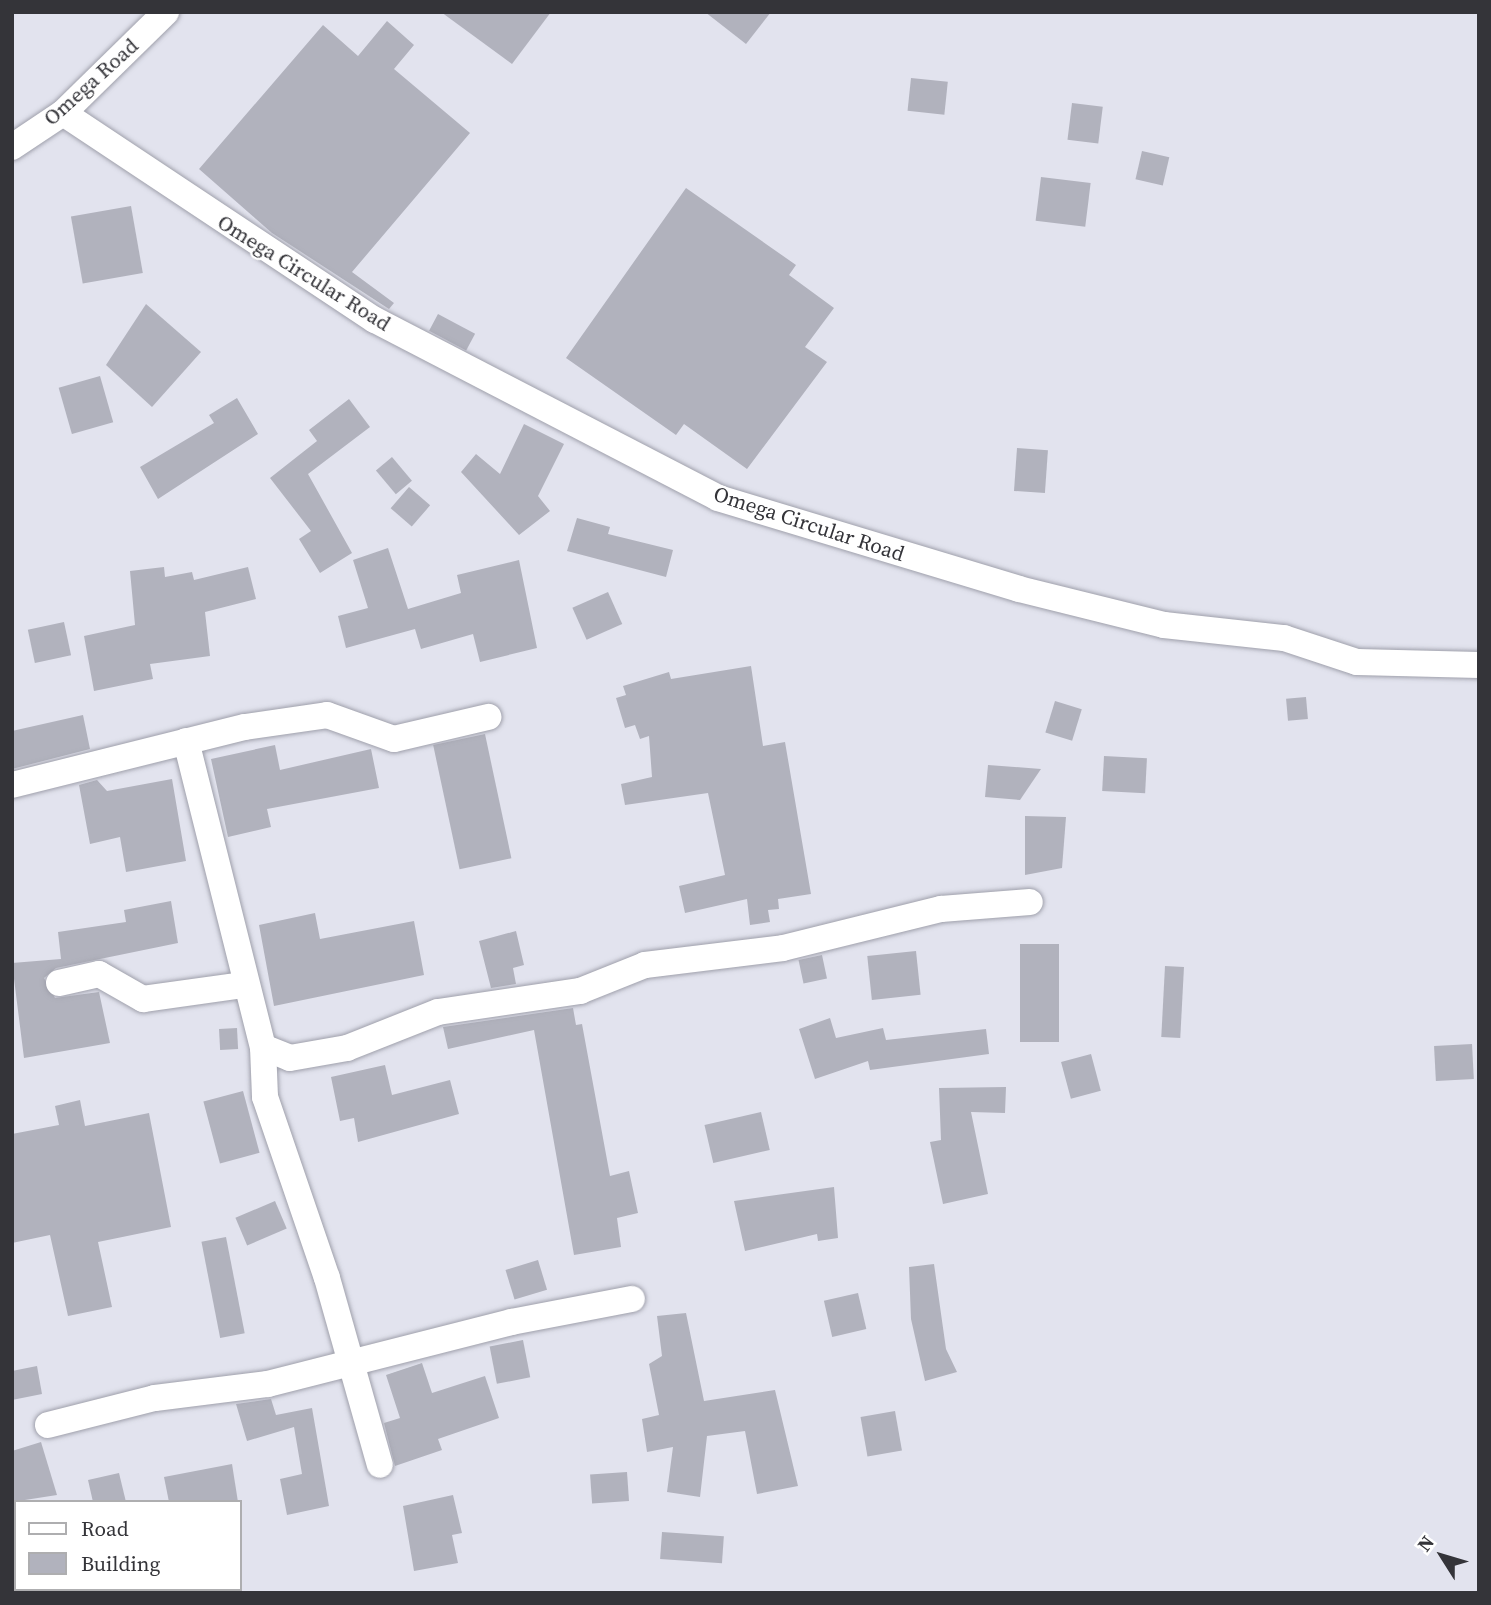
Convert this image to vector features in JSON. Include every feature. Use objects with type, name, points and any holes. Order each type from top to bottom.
[{"type":"street","name":"Omega Road","points":[[12,147],[63,113],[166,12]]},
{"type":"street","name":"Omega Circular Road","points":[[63,113],[375,320],[718,498],[1019,590],[1164,625],[1284,638],[1357,662],[1479,665]]},
{"type":"street","points":[[12,785],[186,741],[327,715],[394,738],[488,717]]},
{"type":"street","points":[[186,741],[244,985],[263,1047],[265,1097],[380,1465]]},
{"type":"street","points":[[263,1047],[290,1058],[347,1048],[438,1012],[580,991],[645,965],[783,948],[941,909],[1030,902]]},
{"type":"street","points":[[59,983],[99,974],[143,999],[244,985]]},
{"type":"street","points":[[48,1426],[155,1398],[268,1384],[349,1361],[632,1298]]},
{"type":"building","points":[[441,12],[551,12],[512,64]]},
{"type":"building","points":[[705,12],[771,12],[746,44]]},
{"type":"building","points":[[387,21],[414,45],[394,69],[470,133],[352,272],[394,303],[389,309],[272,233],[199,169],[323,25],[358,56]]},
{"type":"building","points":[[911,78],[948,82],[944,115],[908,111]]},
{"type":"building","points":[[1072,103],[1103,107],[1098,144],[1067,140]]},
{"type":"building","points":[[1142,151],[1169,157],[1163,186],[1135,179]]},
{"type":"building","points":[[1041,177],[1091,183],[1085,227],[1036,221]]},
{"type":"building","points":[[686,188],[796,265],[789,275],[834,308],[805,347],[827,362],[747,469],[684,424],[676,435],[566,358]]},
{"type":"building","points":[[131,206],[143,273],[83,284],[71,217]]},
{"type":"building","points":[[146,304],[201,352],[152,407],[106,365]]},
{"type":"building","points":[[438,314],[475,334],[466,350],[429,331]]},
{"type":"building","points":[[100,376],[113,422],[72,434],[59,388]]},
{"type":"building","points":[[237,398],[258,434],[158,499],[140,467],[214,423],[209,415]]},
{"type":"building","points":[[349,399],[370,427],[308,474],[352,553],[320,573],[299,539],[311,531],[270,478],[317,441],[309,430]]},
{"type":"building","points":[[524,424],[564,444],[538,496],[550,511],[519,535],[461,472],[476,454],[500,474]]},
{"type":"building","points":[[1017,448],[1048,450],[1045,493],[1014,491]]},
{"type":"building","points":[[392,457],[412,481],[396,494],[376,470]]},
{"type":"building","points":[[409,487],[430,505],[412,527],[391,508]]},
{"type":"building","points":[[577,518],[610,527],[608,534],[673,550],[666,577],[567,551]]},
{"type":"building","points":[[388,548],[408,609],[461,593],[457,575],[519,560],[537,648],[480,662],[473,634],[421,649],[415,629],[346,648],[338,616],[368,608],[353,560]]},
{"type":"building","points":[[164,567],[165,577],[192,572],[194,580],[248,567],[256,599],[205,612],[210,656],[150,664],[153,679],[94,691],[84,636],[135,625],[130,571]]},
{"type":"building","points":[[608,592],[622,624],[587,640],[572,608]]},
{"type":"building","points":[[64,622],[71,655],[35,663],[28,630]]},
{"type":"building","points":[[751,666],[763,746],[785,742],[811,894],[778,899],[779,909],[768,910],[770,922],[750,925],[747,899],[685,913],[679,886],[725,875],[708,793],[625,805],[621,784],[652,777],[649,736],[640,739],[635,725],[625,728],[616,698],[626,695],[623,686],[669,672],[671,679]]},
{"type":"building","points":[[1306,697],[1308,719],[1288,721],[1286,699]]},
{"type":"building","points":[[1055,701],[1082,709],[1072,741],[1045,733]]},
{"type":"building","points":[[83,715],[90,749],[12,769],[12,731]]},
{"type":"building","points":[[485,734],[511,858],[460,869],[433,745]]},
{"type":"building","points":[[275,745],[280,770],[371,749],[379,788],[267,809],[271,827],[228,837],[211,759]]},
{"type":"building","points":[[1104,756],[1147,758],[1145,793],[1102,791]]},
{"type":"building","points":[[988,765],[1041,769],[1020,800],[985,797]]},
{"type":"building","points":[[172,779],[186,861],[126,872],[120,837],[90,844],[79,785],[97,780],[107,791]]},
{"type":"building","points":[[1025,816],[1066,817],[1062,868],[1025,875]]},
{"type":"building","points":[[171,901],[178,943],[56,968],[44,978],[55,998],[99,992],[110,1043],[24,1058],[12,963],[61,959],[58,932],[126,922],[124,910]]},
{"type":"building","points":[[315,913],[320,939],[414,921],[424,975],[274,1006],[259,925]]},
{"type":"building","points":[[516,931],[524,965],[513,968],[516,984],[491,988],[479,941]]},
{"type":"building","points":[[1020,944],[1059,944],[1059,1042],[1020,1042]]},
{"type":"building","points":[[916,951],[921,995],[872,1000],[867,956]]},
{"type":"building","points":[[822,955],[827,978],[804,983],[799,960]]},
{"type":"building","points":[[1165,966],[1184,967],[1180,1038],[1161,1037]]},
{"type":"building","points":[[573,1008],[576,1025],[582,1024],[610,1176],[629,1171],[638,1213],[617,1218],[621,1247],[574,1255],[534,1030],[448,1049],[443,1027]]},
{"type":"building","points":[[830,1018],[836,1038],[883,1028],[886,1040],[986,1029],[989,1054],[870,1070],[868,1061],[815,1079],[799,1029]]},
{"type":"building","points":[[237,1028],[238,1049],[220,1050],[219,1029]]},
{"type":"building","points":[[1472,1044],[1474,1079],[1436,1081],[1434,1046]]},
{"type":"building","points":[[1091,1054],[1101,1091],[1071,1099],[1061,1062]]},
{"type":"building","points":[[385,1065],[392,1095],[450,1080],[459,1114],[358,1142],[354,1118],[340,1121],[331,1077]]},
{"type":"building","points":[[1006,1087],[1005,1113],[971,1112],[988,1194],[943,1204],[930,1142],[941,1140],[939,1088]]},
{"type":"building","points":[[243,1091],[260,1153],[220,1163],[203,1102]]},
{"type":"building","points":[[80,1100],[85,1126],[149,1113],[171,1227],[98,1242],[112,1307],[68,1316],[50,1235],[12,1243],[12,1134],[59,1125],[55,1106]]},
{"type":"building","points":[[761,1112],[770,1150],[713,1163],[704,1125]]},
{"type":"building","points":[[834,1187],[838,1238],[818,1241],[817,1234],[745,1251],[734,1201]]},
{"type":"building","points":[[275,1201],[287,1229],[247,1245],[235,1218]]},
{"type":"building","points":[[226,1237],[245,1333],[220,1338],[201,1242]]},
{"type":"building","points":[[538,1260],[547,1290],[515,1300],[505,1270]]},
{"type":"building","points":[[934,1264],[946,1349],[957,1372],[925,1381],[911,1319],[909,1267]]},
{"type":"building","points":[[858,1293],[866,1329],[832,1337],[824,1301]]},
{"type":"building","points":[[686,1313],[704,1401],[775,1390],[798,1486],[757,1494],[745,1431],[707,1436],[700,1497],[667,1492],[673,1447],[647,1452],[642,1419],[659,1415],[649,1364],[662,1356],[657,1316]]},
{"type":"building","points":[[523,1340],[530,1377],[497,1384],[490,1346]]},
{"type":"building","points":[[422,1363],[432,1393],[485,1376],[499,1418],[438,1439],[442,1450],[395,1466],[384,1423],[400,1418],[386,1375]]},
{"type":"building","points":[[37,1366],[42,1394],[12,1400],[12,1371]]},
{"type":"building","points":[[271,1399],[276,1415],[312,1408],[329,1506],[287,1515],[280,1479],[302,1474],[294,1427],[247,1441],[236,1404]]},
{"type":"building","points":[[895,1411],[902,1450],[867,1456],[861,1417]]},
{"type":"building","points":[[41,1442],[57,1495],[12,1502],[12,1451]]},
{"type":"building","points":[[232,1464],[238,1500],[169,1500],[164,1477]]},
{"type":"building","points":[[627,1472],[629,1501],[592,1504],[590,1475]]},
{"type":"building","points":[[119,1473],[126,1500],[93,1500],[88,1480]]},
{"type":"building","points":[[453,1495],[462,1533],[452,1535],[458,1563],[414,1571],[403,1506]]},
{"type":"building","points":[[662,1532],[724,1536],[722,1563],[660,1559]]}]
